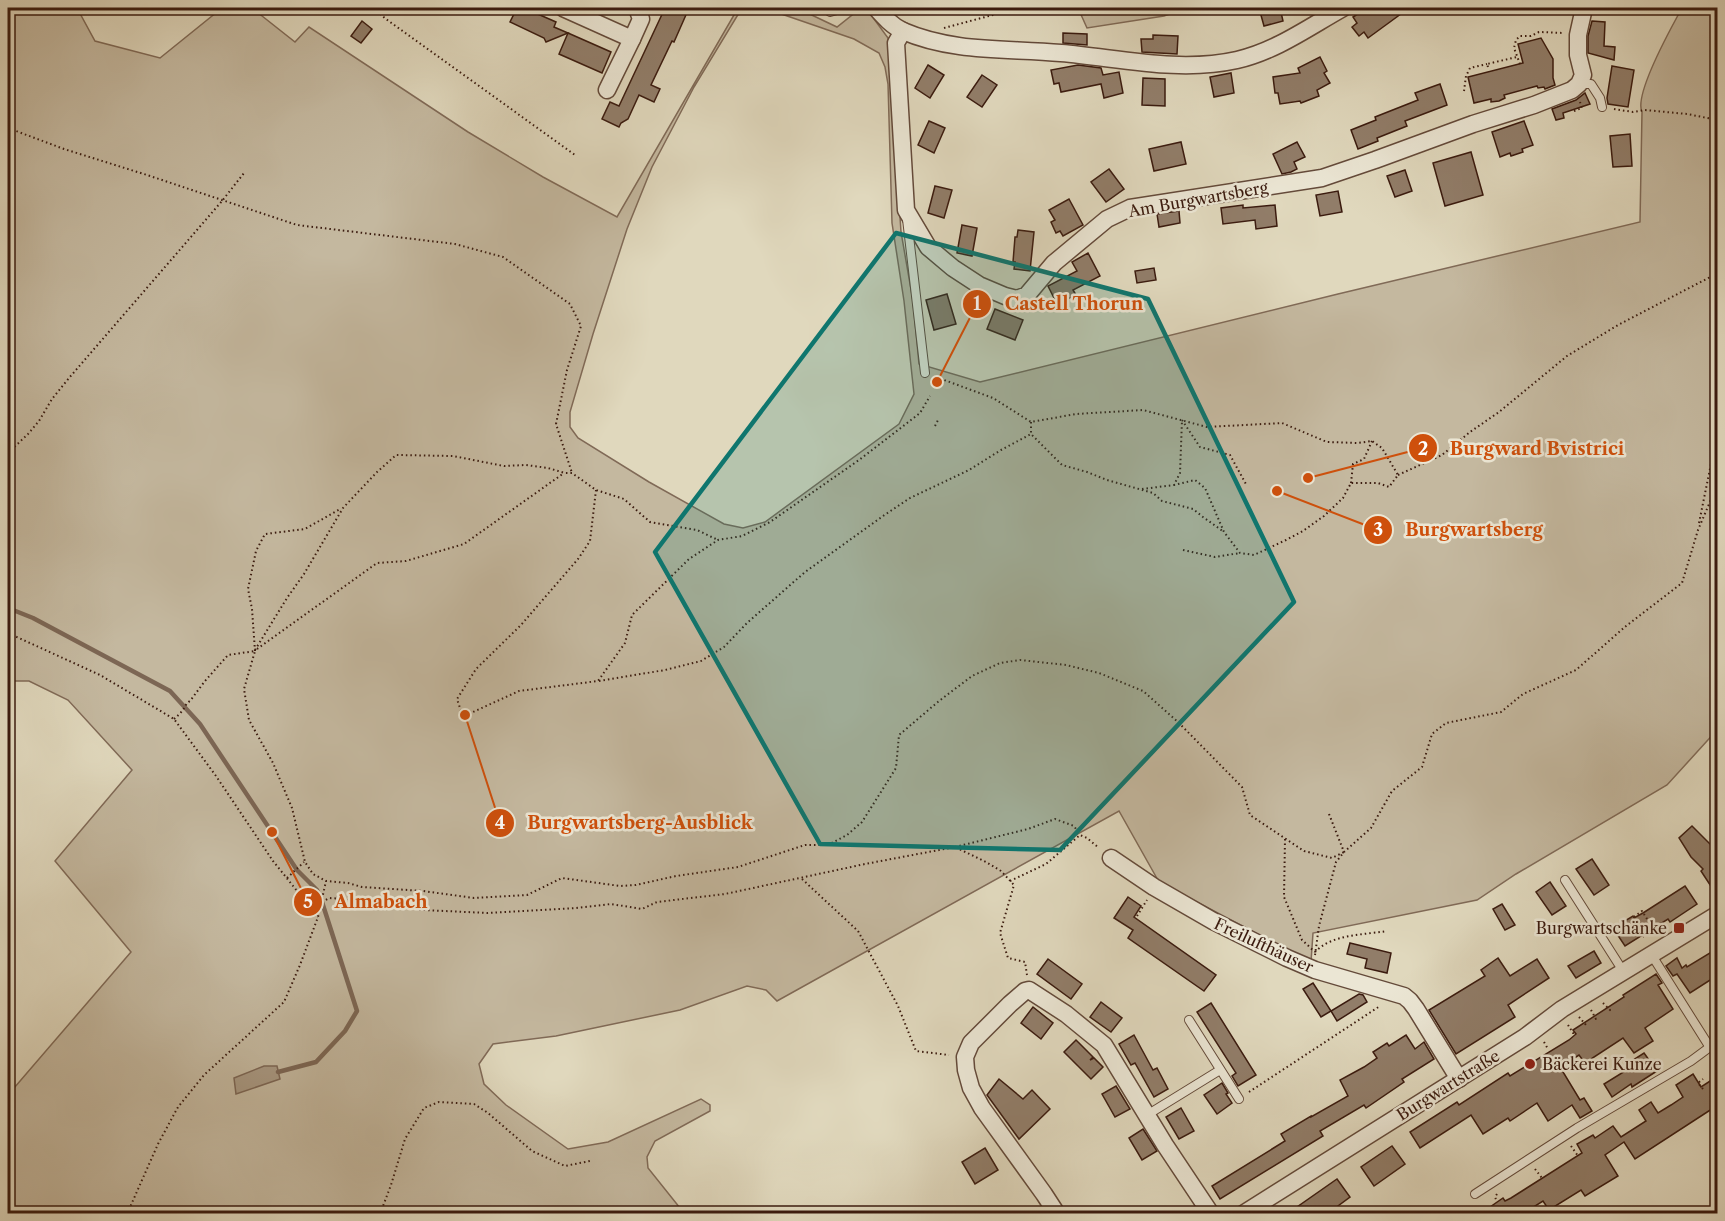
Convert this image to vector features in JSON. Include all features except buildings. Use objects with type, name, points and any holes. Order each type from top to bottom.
[{"type":"street","points":[[563,8],[590,13],[633,39]]},
{"type":"street","points":[[608,90],[641,19],[637,8]]},
{"type":"street","points":[[876,8],[888,21],[903,31],[973,49],[1058,53],[1185,66],[1236,60],[1270,49],[1343,8]]},
{"type":"street","points":[[1579,84],[1582,75],[1578,55],[1578,35],[1584,8]]},
{"type":"street","name":"Am Burgwartsberg","points":[[903,31],[896,43],[906,210],[928,247],[953,268],[979,285],[1017,299],[1027,295],[1054,263],[1107,219],[1130,208],[1322,178],[1473,124],[1534,105],[1572,90],[1579,84]]},
{"type":"street","name":"Freilufthäuser","points":[[1111,858],[1154,887],[1213,921],[1287,958],[1314,970],[1404,996],[1410,1001],[1458,1079]]},
{"type":"street","name":"Burgwartstraße","points":[[1243,1214],[1525,1037],[1562,1009],[1718,914]]},
{"type":"street","points":[[1057,1214],[981,1108],[971,1088],[966,1070],[965,1057],[971,1043],[1010,1004],[1029,990],[1066,1014],[1104,1045],[1210,1214]]},
{"type":"lane","points":[[826,8],[830,12],[844,8]]},
{"type":"lane","points":[[1579,84],[1591,84],[1600,98],[1602,107]]},
{"type":"lane","points":[[906,210],[925,373]]},
{"type":"lane","points":[[1565,880],[1623,971]]},
{"type":"lane","points":[[1475,1194],[1576,1128],[1691,1061],[1713,1043],[1652,954]]},
{"type":"lane","points":[[1189,1020],[1239,1099]]},
{"type":"lane","points":[[1147,1115],[1220,1070]]},
{"type":"path","points":[[373,8],[576,154]]},
{"type":"path","points":[[925,38],[927,32],[1019,8]]},
{"type":"path","points":[[1520,64],[1514,48],[1520,36],[1531,36],[1539,32],[1558,33]]},
{"type":"path","points":[[1464,91],[1466,76],[1470,68],[1517,57]]},
{"type":"path","points":[[1602,107],[1633,112],[1645,110],[1688,114],[1718,120]]},
{"type":"path","points":[[8,128],[64,149],[297,225],[455,244],[503,257],[570,304],[581,326],[567,370],[556,424],[572,473]]},
{"type":"path","points":[[8,453],[39,421],[52,399],[69,378],[244,173]]},
{"type":"path","points":[[1351,483],[1378,483],[1389,487],[1398,475],[1442,455],[1470,432],[1500,412],[1567,356],[1618,325],[1718,273]]},
{"type":"path","points":[[925,373],[993,398],[1031,422],[1076,414],[1143,410],[1208,427],[1282,423],[1328,442],[1372,441],[1382,448],[1398,475]]},
{"type":"path","points":[[598,681],[625,643],[632,615],[689,559],[718,540],[741,536],[770,522],[902,428],[920,413],[930,396]]},
{"type":"path","points":[[935,426],[938,420]]},
{"type":"path","points":[[1174,485],[1180,473],[1182,420]]},
{"type":"path","points":[[1182,420],[1200,447],[1230,455],[1247,486]]},
{"type":"path","points":[[1031,422],[1031,434],[1062,465],[1153,493],[1162,501],[1193,509],[1224,532]]},
{"type":"path","points":[[596,490],[590,541],[578,559],[521,625],[476,669],[457,699],[461,711],[472,712],[519,691],[665,670],[701,661],[724,647],[747,622],[797,579],[909,498],[969,470],[1031,434]]},
{"type":"path","points":[[1184,550],[1215,557],[1240,553],[1254,555],[1303,531],[1343,498],[1351,483],[1353,464],[1364,459],[1372,441]]},
{"type":"path","points":[[1315,952],[1319,926],[1336,862],[1371,828],[1392,790],[1422,767],[1432,734],[1446,723],[1501,712],[1523,694],[1576,670],[1626,626],[1682,583],[1698,530],[1712,459],[1718,441]]},
{"type":"path","points":[[718,540],[697,530],[650,522],[624,499],[596,490],[572,473],[526,465],[504,466],[453,456],[396,455],[343,508],[255,651],[243,689],[249,720],[273,763],[292,808],[304,862],[313,874],[326,881],[348,882],[362,887],[423,891],[474,898],[527,895],[562,878],[620,886],[636,885],[676,876],[738,867],[805,845],[828,845],[847,835],[862,822],[896,768],[899,735],[972,676],[1000,663],[1020,660],[1088,670],[1143,691],[1178,722],[1242,787],[1250,815],[1304,851],[1332,858],[1344,852]]},
{"type":"path","points":[[174,719],[228,656],[255,651],[377,563],[406,561],[464,544],[565,473]]},
{"type":"path","points":[[1141,489],[1195,480],[1205,488],[1224,532],[1240,553]]},
{"type":"path","points":[[1698,530],[1718,483]]},
{"type":"path","points":[[255,651],[248,589],[256,551],[265,534],[305,529],[343,508]]},
{"type":"path","points":[[8,633],[100,675],[174,719],[216,776],[273,861],[318,917]]},
{"type":"path","points":[[1329,813],[1344,852]]},
{"type":"path","points":[[322,902],[329,898],[347,899],[423,910],[488,913],[610,904],[642,909],[657,902],[725,894],[955,847],[1028,829],[1055,819],[1074,826],[1080,835],[1111,858]]},
{"type":"path","points":[[1010,881],[1046,864],[1080,835]]},
{"type":"path","points":[[1285,838],[1284,897],[1302,940],[1315,952]]},
{"type":"path","points":[[955,847],[1001,871],[1014,885],[1000,933],[1008,958],[1025,962]]},
{"type":"path","points":[[287,878],[304,862]]},
{"type":"path","points":[[802,879],[858,931],[898,1006],[916,1051],[965,1057]]},
{"type":"path","points":[[127,1214],[158,1144],[178,1107],[204,1075],[284,1002],[318,917],[326,881]]},
{"type":"path","points":[[1137,916],[1143,907]]},
{"type":"path","points":[[1634,917],[1642,911],[1654,930],[1643,937]]},
{"type":"path","points":[[1605,934],[1623,924]]},
{"type":"path","points":[[1315,952],[1331,940],[1387,931]]},
{"type":"path","points":[[1239,1099],[1398,994]]},
{"type":"path","points":[[1603,1003],[1610,1010],[1608,1011]]},
{"type":"path","points":[[1591,1010],[1596,1019],[1598,1018]]},
{"type":"path","points":[[1579,1017],[1585,1026]]},
{"type":"path","points":[[1568,1025],[1573,1033],[1575,1032]]},
{"type":"path","points":[[1542,1041],[1548,1049]]},
{"type":"path","points":[[1702,1089],[1698,1083],[1703,1079]]},
{"type":"path","points":[[380,1214],[405,1139],[423,1108],[439,1102],[474,1104],[532,1150],[565,1166],[590,1161]]},
{"type":"path","points":[[1567,1140],[1578,1156]]},
{"type":"path","points":[[1532,1164],[1542,1178]]},
{"type":"path","points":[[1711,1214],[1718,1209]]},
{"type":"highlighted area","points":[[896,233],[1148,299],[1294,602],[1060,850],[820,844],[655,552]]},
{"type":"shaded area","points":[[8,8],[77,8],[95,41],[160,58],[222,8],[252,8],[295,42],[309,27],[468,132],[543,177],[617,217],[738,8],[742,8],[694,87],[652,167],[627,229],[593,334],[570,412],[570,427],[578,438],[649,482],[724,524],[743,528],[765,522],[899,424],[914,394],[904,301],[892,223],[888,84],[885,67],[879,53],[854,39],[764,8],[797,8],[837,27],[861,8],[866,8],[888,38],[901,232],[913,301],[919,364],[980,382],[1640,222],[1643,91],[1663,44],[1682,8],[1717,8],[1717,730],[1667,785],[1516,874],[1477,900],[1313,933],[1311,962],[1159,882],[1119,811],[777,1001],[766,990],[747,986],[680,1010],[556,1036],[493,1044],[479,1064],[484,1084],[506,1105],[568,1149],[608,1142],[701,1099],[710,1105],[710,1111],[655,1141],[647,1157],[648,1168],[684,1213],[8,1213],[8,1095],[131,952],[55,861],[132,770],[68,700],[29,681],[8,681]]},
{"type":"shaded area","points":[[1078,8],[1186,8],[1164,16],[1087,28]]},
{"type":"shaded area","points":[[264,1066],[277,1066],[280,1079],[236,1094],[234,1078]]},
{"type":"waterway","points":[[8,608],[33,618],[170,691],[200,724],[297,870],[317,890],[357,1011],[345,1031],[316,1062],[278,1072]]},
{"type":"place","name":"Castell Thorun","points":[[937,382]]},
{"type":"place","name":"Burgward Bvistrici","points":[[1308,478]]},
{"type":"place","name":"Burgwartsberg","points":[[1277,491]]},
{"type":"place","name":"Burgwartsberg-Ausblick","points":[[465,715]]},
{"type":"place","name":"Almabach","points":[[272,832]]},
{"type":"place","name":"Burgwartschänke","points":[[1679,928]]},
{"type":"place","name":"Bäckerei Kunze","points":[[1530,1064]]}]
